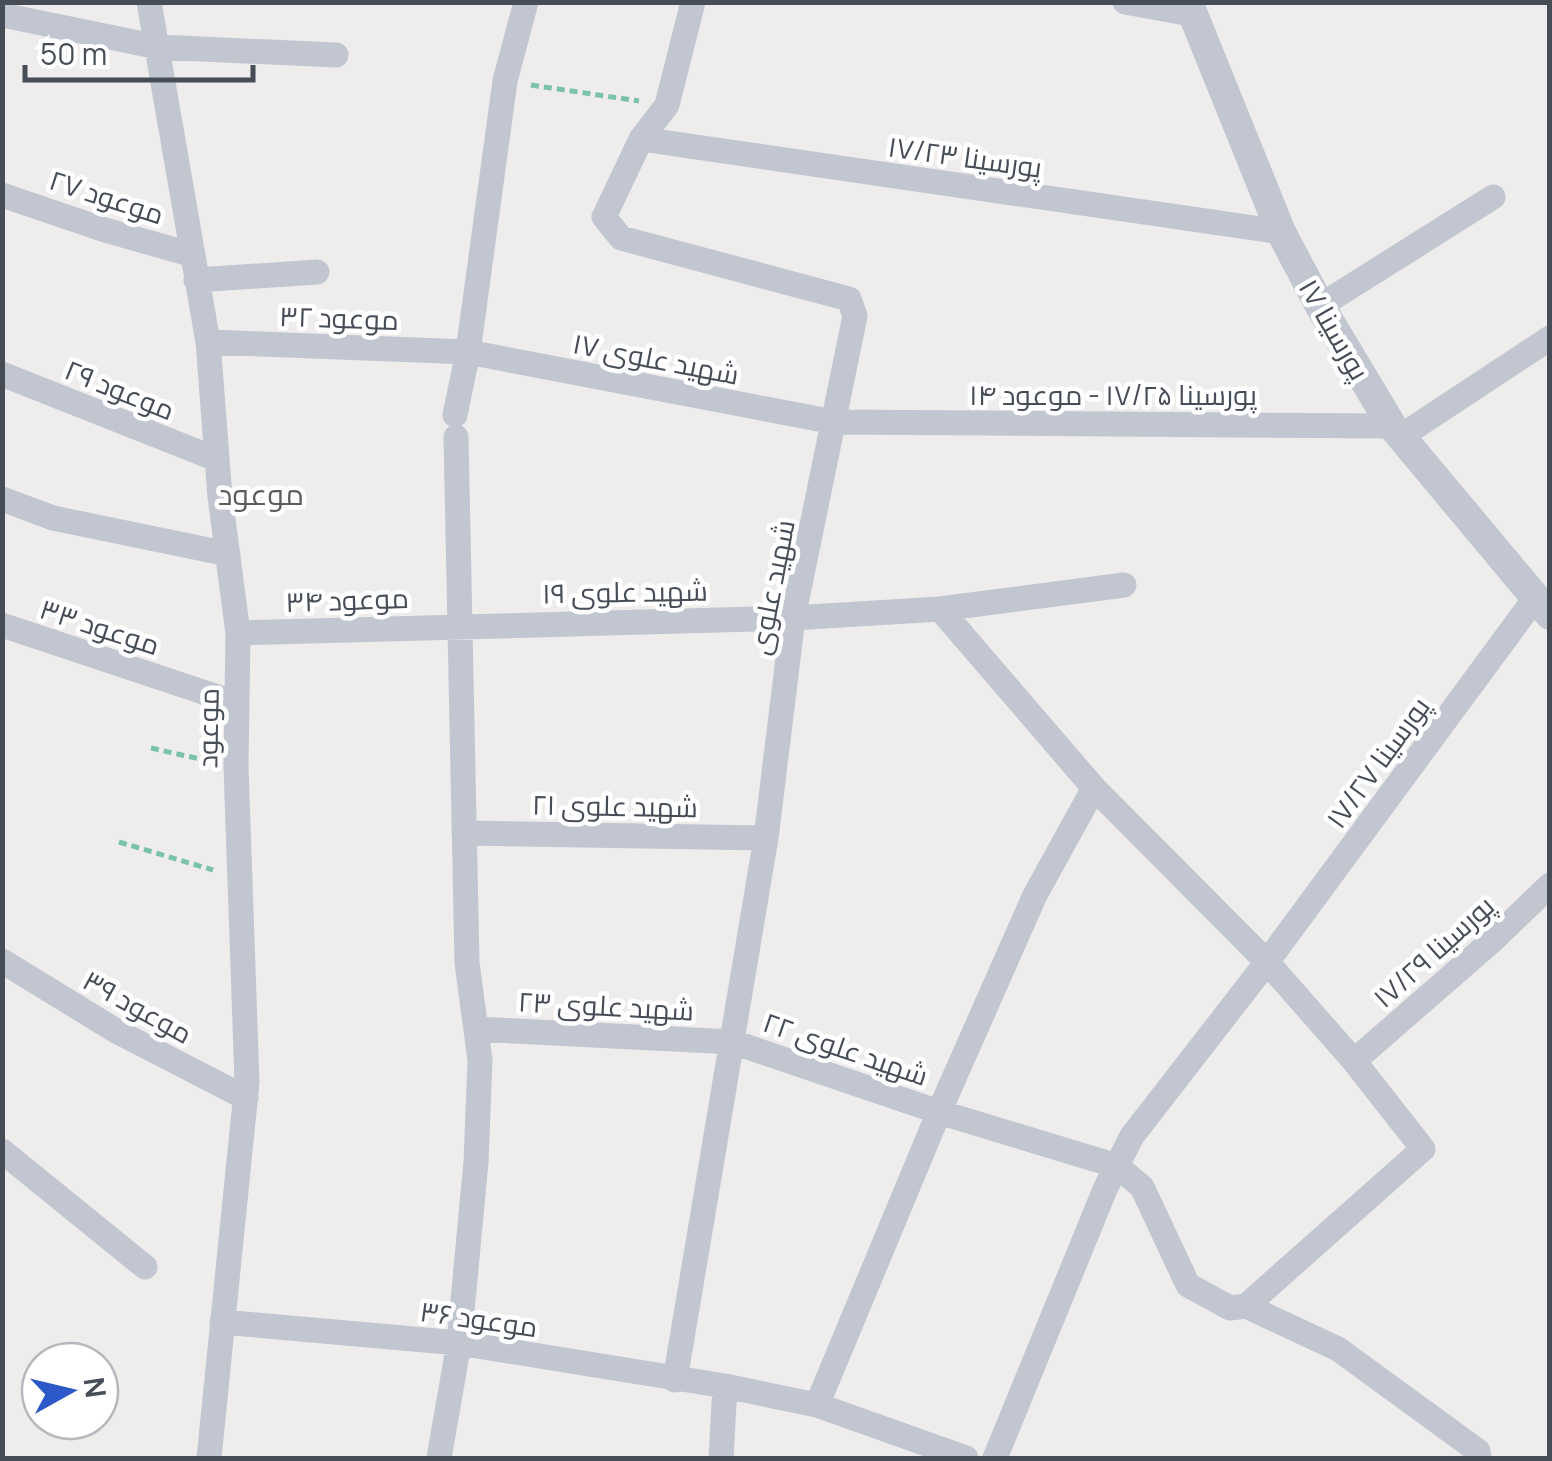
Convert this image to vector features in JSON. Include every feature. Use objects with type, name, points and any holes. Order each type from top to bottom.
[{"type":"street","name":"موعود","points":[[149,2],[208,342],[216,459],[238,634],[236,767],[246,1098],[209,1458]]},
{"type":"street","points":[[439,1458],[459,1343],[476,1162],[480,1060],[467,963],[456,426],[504,80],[526,2]]},
{"type":"street","name":"شهید علوی","points":[[675,1380],[766,838],[793,618],[855,316],[849,299],[620,238],[604,217],[641,139],[667,105],[692,2]]},
{"type":"street","points":[[1126,2],[1190,8]]},
{"type":"street","name":"پورسینا ۱۷","points":[[1190,8],[1280,232],[1320,306],[1398,430],[1543,606]]},
{"type":"street","points":[[2,16],[158,47],[336,55]]},
{"type":"street","name":"پورسینا ۱۷/۲۳","points":[[641,139],[1280,232]]},
{"type":"street","name":"موعود ۲۷","points":[[2,195],[105,230],[194,267],[317,272]]},
{"type":"street","points":[[1320,306],[1493,197]]},
{"type":"street","points":[[1398,430],[1550,338]]},
{"type":"street","name":"موعود ۳۲","points":[[208,342],[468,352]]},
{"type":"street","name":"شهید علوی ۱۷","points":[[468,352],[834,422]]},
{"type":"street","name":"موعود ۲۹","points":[[2,374],[216,459]]},
{"type":"street","name":"پورسینا ۱۷/۲۵ - موعود ۱۴","points":[[834,422],[1398,430]]},
{"type":"street","points":[[2,499],[53,518],[228,554]]},
{"type":"street","name":"شهید علوی ۱۹","points":[[459,625],[793,618],[940,610],[1124,585]]},
{"type":"street","name":"پورسینا ۱۷/۲۷","points":[[995,1458],[1132,1136],[1543,606]]},
{"type":"street","points":[[940,610],[1094,788],[1267,962],[1354,1061],[1423,1149],[1246,1306]]},
{"type":"street","name":"موعود ۳۳","points":[[2,624],[236,702]]},
{"type":"street","name":"موعود ۳۴","points":[[238,634],[459,625]]},
{"type":"street","points":[[817,1406],[939,1112],[1036,896],[1094,788]]},
{"type":"street","name":"شهید علوی ۲۱","points":[[464,833],[766,838]]},
{"type":"street","name":"پورسینا ۱۷/۲۹","points":[[1354,1061],[1550,885]]},
{"type":"street","name":"موعود ۳۹","points":[[2,961],[118,1032],[246,1098]]},
{"type":"street","name":"شهید علوی ۲۳","points":[[476,1029],[733,1042]]},
{"type":"street","name":"شهید علوی ۲۲","points":[[733,1042],[939,1112],[1117,1166]]},
{"type":"street","points":[[2,1152],[145,1267]]},
{"type":"street","points":[[1117,1166],[1142,1187],[1188,1285],[1230,1308],[1246,1306],[1338,1349],[1478,1451],[1479,1458]]},
{"type":"street","name":"موعود ۳۶","points":[[222,1322],[459,1343],[726,1386],[817,1406],[966,1458]]},
{"type":"street","points":[[720,1458],[726,1386]]},
{"type":"path","points":[[504,80],[667,105]]},
{"type":"path","points":[[152,748],[236,767]]},
{"type":"path","points":[[119,842],[240,878]]},
{"type":"district","name":"موعود","points":[[261,493]]}]
